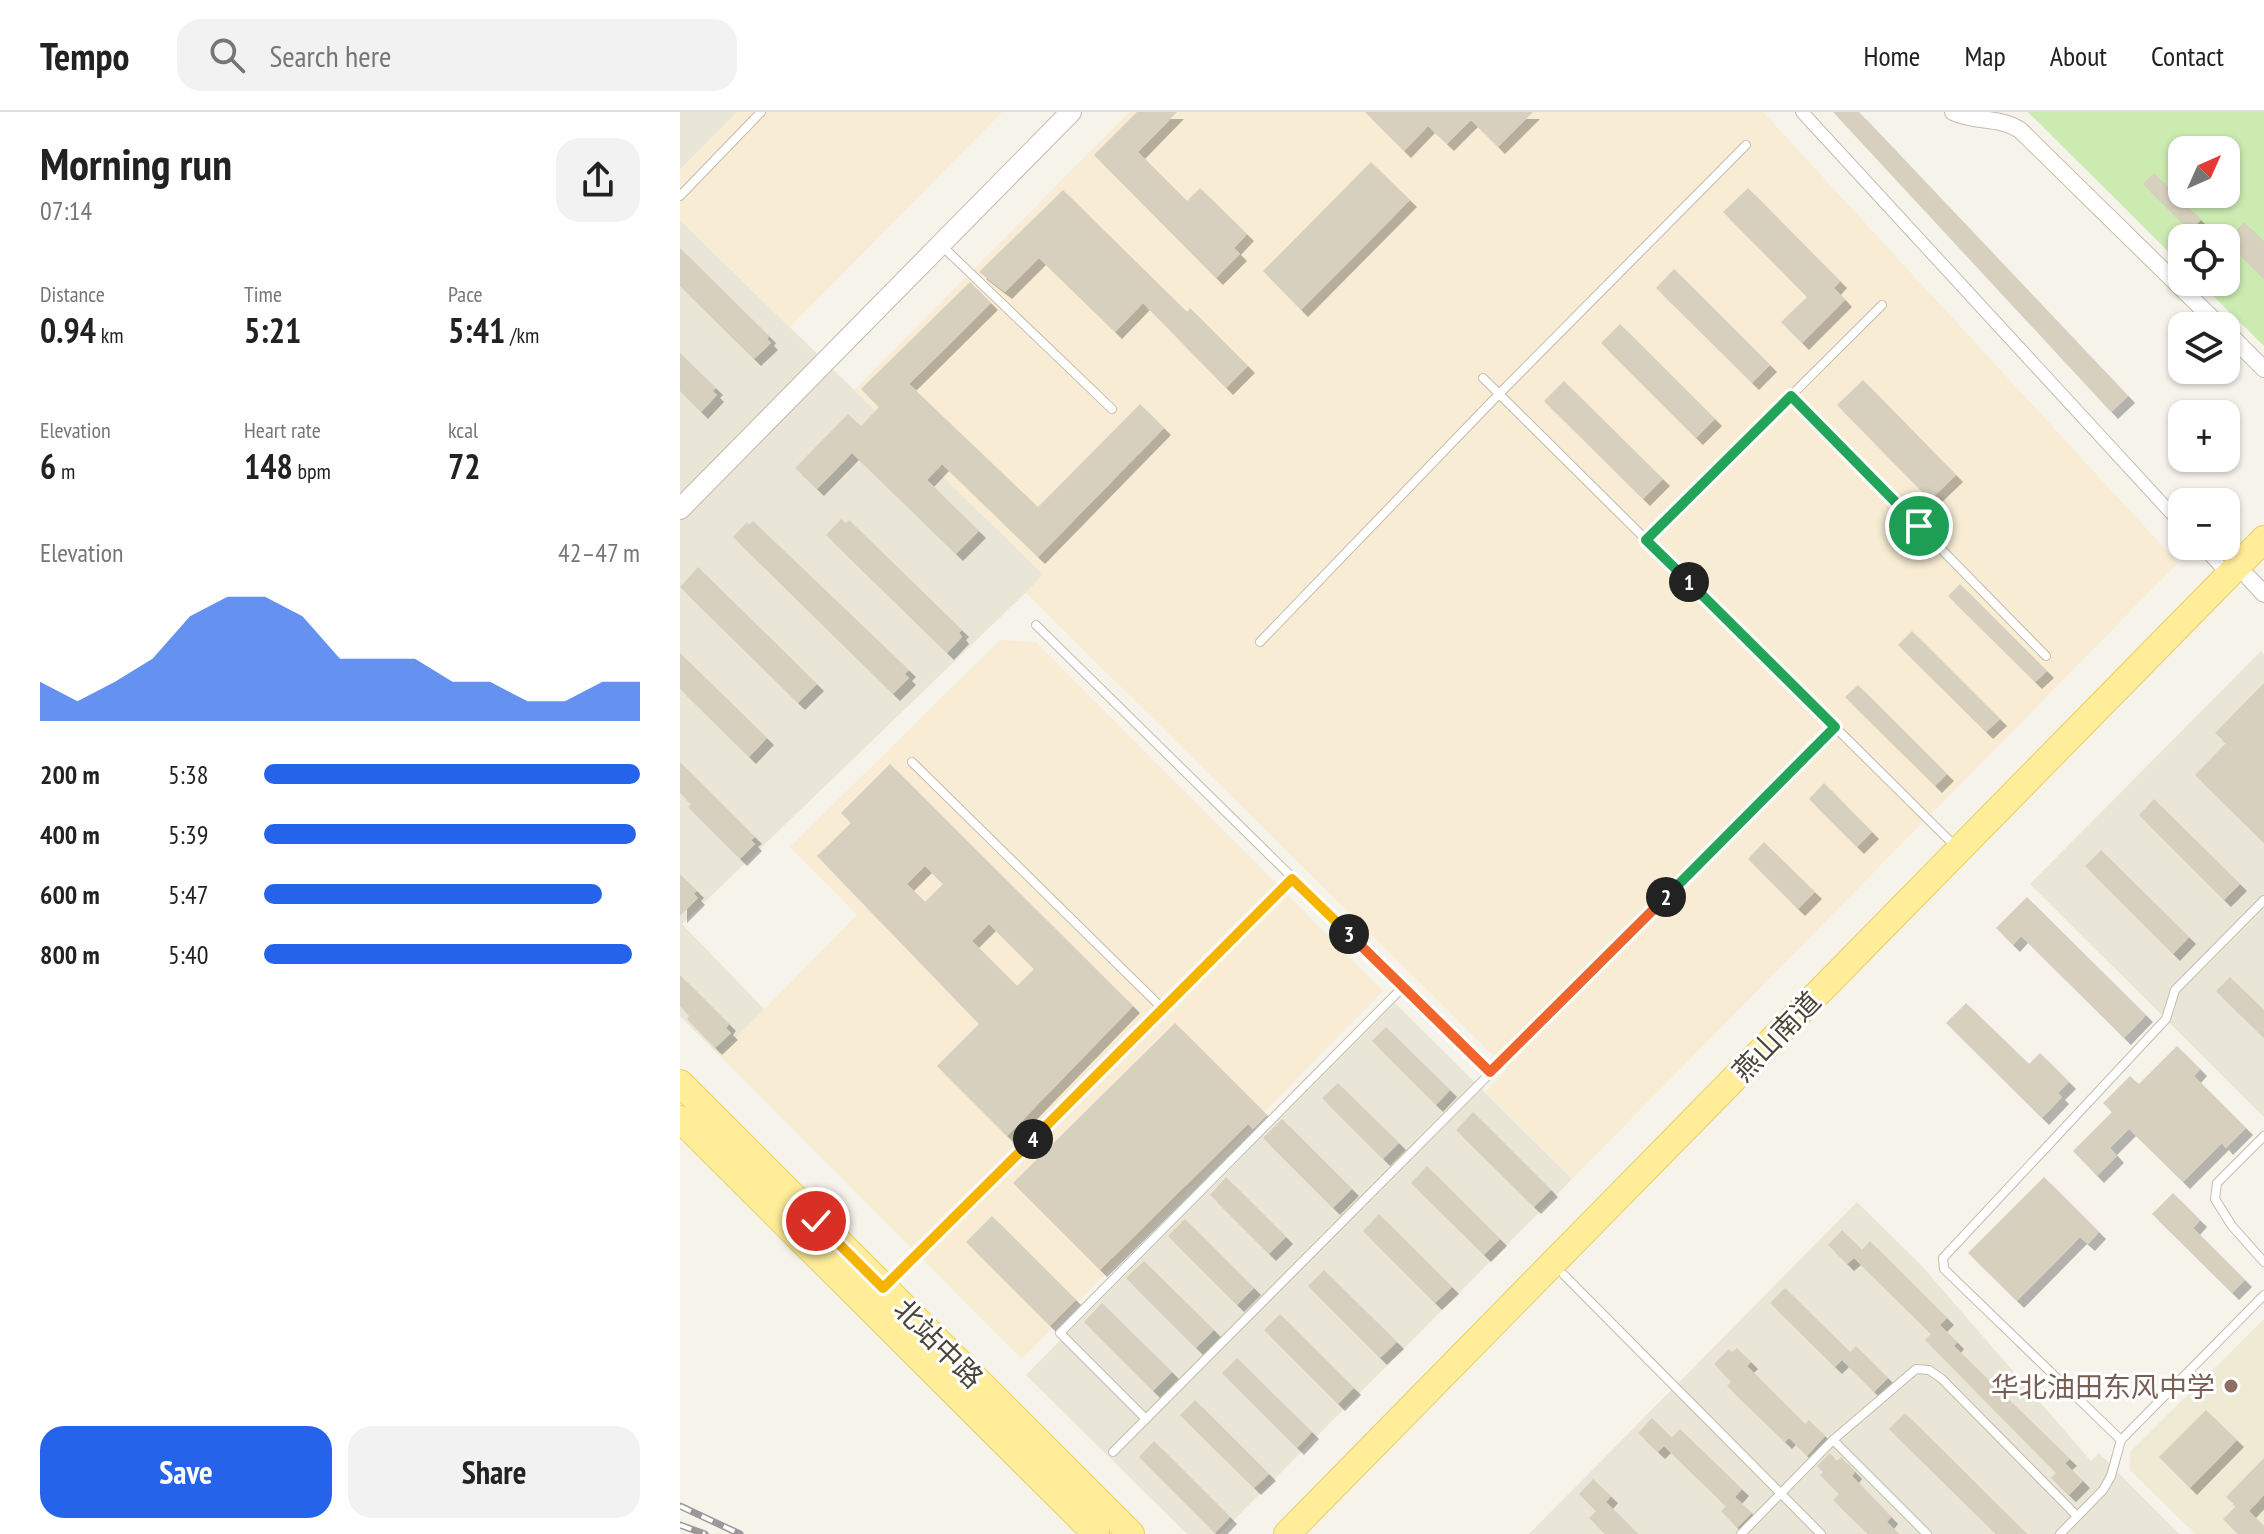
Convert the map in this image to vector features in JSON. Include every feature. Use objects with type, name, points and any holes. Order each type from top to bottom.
[{"type":"main road","name":"燕山南道","points":[[1311,1534],[2251,577],[2264,539]]},
{"type":"main road","name":"燕山南道","points":[[1287,1534],[1959,850],[2251,577]]},
{"type":"main road","name":"北站中路","points":[[680,1083],[1131,1534]]},
{"type":"main road","name":"北站中路","points":[[680,1119],[1096,1534]]},
{"type":"street","points":[[680,509],[1071,112]]},
{"type":"street","points":[[1802,112],[2168,510]]},
{"type":"street","points":[[1953,112],[1975,119],[2005,120],[2020,130],[2206,312]]},
{"type":"street","points":[[2240,345],[2264,369]]},
{"type":"street","points":[[2224,560],[2251,577]]},
{"type":"lane","points":[[680,196],[761,112]]},
{"type":"lane","points":[[1260,642],[1499,394],[1746,145]]},
{"type":"lane","points":[[940,245],[1112,409]]},
{"type":"lane","points":[[1646,540],[1882,305]]},
{"type":"lane","points":[[1483,378],[1959,850]]},
{"type":"lane","points":[[1791,396],[2046,656]]},
{"type":"lane","points":[[1036,625],[1490,1072]]},
{"type":"lane","points":[[1113,1452],[1835,727]]},
{"type":"lane","points":[[912,762],[1163,1009]]},
{"type":"lane","points":[[883,1288],[1292,879]]},
{"type":"lane","points":[[2121,1440],[1944,1269],[1943,1258],[2161,1025],[2175,990],[2264,900]]},
{"type":"lane","points":[[1146,1419],[1060,1333],[1403,987]]},
{"type":"lane","points":[[2264,1136],[2217,1183],[2215,1199],[2232,1226],[2264,1262]]},
{"type":"lane","points":[[1564,1275],[1821,1534]]},
{"type":"lane","points":[[2060,1534],[2111,1476],[2121,1440],[2264,1295]]},
{"type":"lane","points":[[1741,1534],[1833,1440],[1909,1373],[1929,1370],[2077,1516]]},
{"type":"lane","points":[[1833,1440],[1927,1534]]},
{"type":"shaded area","points":[[680,112],[737,112],[680,170]]},
{"type":"shaded area","points":[[737,112],[1002,112],[790,327],[680,220],[680,170]]},
{"type":"shaded area","points":[[1129,112],[1763,112],[2168,552],[2168,560],[2178,563],[1572,1179],[1485,1092],[1507,1069],[1026,593],[1043,574],[854,390]]},
{"type":"shaded area","points":[[680,220],[1044,575],[682,924],[765,1010],[719,1055],[680,1016]]},
{"type":"shaded area","points":[[1000,640],[1036,642],[1383,991],[1022,1359],[719,1055],[857,915],[790,847]]},
{"type":"shaded area","points":[[2261,651],[2264,655],[2264,1117],[2030,884]]},
{"type":"shaded area","points":[[1395,1003],[1572,1179],[1220,1534],[1187,1534],[1026,1375]]},
{"type":"shaded area","points":[[1857,1202],[1921,1265],[2091,1461],[2099,1453],[2179,1534],[1529,1534]]},
{"type":"shaded area","name":"华北油田东风中学","points":[[2264,1319],[2264,1534],[2195,1534],[2130,1470],[2130,1452]]},
{"type":"green space","points":[[2028,112],[2264,112],[2264,346],[2240,322],[2240,312],[2229,312],[2213,296],[2240,296],[2240,224],[2168,224],[2168,251]]},
{"type":"building","points":[[1137,112],[1177,112],[1138,152],[1187,201],[1200,188],[1247,234],[1234,248],[1240,254],[1216,278],[1094,155]]},
{"type":"building","points":[[1365,112],[1533,112],[1498,147],[1471,120],[1447,144],[1428,126],[1404,151]]},
{"type":"building","points":[[1833,112],[1859,112],[2128,396],[2111,412]]},
{"type":"building","points":[[1371,162],[1410,200],[1301,310],[1263,271]]},
{"type":"building","points":[[2154,173],[2168,187],[2168,208],[2189,208],[2201,220],[2197,224],[2183,224],[2143,184]]},
{"type":"building","points":[[1748,188],[1840,281],[1834,288],[1845,300],[1802,343],[1781,322],[1807,297],[1723,212]]},
{"type":"building","points":[[1063,190],[1187,312],[1190,308],[1248,366],[1226,388],[1143,303],[1115,332],[1039,258],[1005,292],[979,272]]},
{"type":"building","points":[[2244,222],[2264,242],[2264,279],[2240,255],[2240,226]]},
{"type":"building","points":[[680,248],[769,336],[767,339],[771,343],[754,359],[680,286]]},
{"type":"building","points":[[1674,269],[1770,365],[1752,383],[1656,288]]},
{"type":"building","points":[[970,282],[991,303],[909,384],[1038,507],[1140,404],[1164,428],[1038,557],[942,464],[927,480],[979,531],[956,554],[852,453],[817,489],[795,468],[848,414],[861,426],[879,407],[861,389]]},
{"type":"building","points":[[1620,324],[1715,419],[1696,438],[1601,343]]},
{"type":"building","points":[[680,353],[716,388],[713,391],[717,395],[701,412],[680,391]]},
{"type":"building","points":[[1863,380],[1956,475],[1930,500],[1837,405]]},
{"type":"building","points":[[1564,381],[1663,479],[1643,499],[1544,401]]},
{"type":"building","points":[[841,519],[846,523],[849,520],[962,630],[959,633],[962,637],[947,653],[826,535]]},
{"type":"building","points":[[753,521],[909,670],[905,674],[909,678],[893,694],[733,537],[747,522],[749,525]]},
{"type":"building","points":[[698,567],[817,684],[798,703],[680,587]]},
{"type":"building","points":[[1960,584],[2047,671],[2035,682],[1948,596]]},
{"type":"building","points":[[1912,631],[2000,719],[1986,732],[1898,645]]},
{"type":"building","points":[[680,653],[767,738],[749,757],[680,689]]},
{"type":"building","points":[[2264,683],[2264,843],[2195,775],[2226,743],[2215,733]]},
{"type":"building","points":[[1858,685],[1947,774],[1935,786],[1845,697]]},
{"type":"building","points":[[680,762],[755,837],[751,840],[755,844],[740,859],[688,807],[691,804],[680,793]]},
{"type":"building","points":[[890,764],[1133,1006],[1007,1136],[937,1066],[979,1024],[817,856],[851,823],[841,813]],"holes":[[[925,866],[943,884],[925,902],[907,884]],[[989,924],[1034,969],[1017,986],[972,941]]]},
{"type":"building","points":[[1824,783],[1872,832],[1857,847],[1809,799]]},
{"type":"building","points":[[2154,799],[2240,884],[2224,900],[2139,815]]},
{"type":"building","points":[[1764,842],[1815,892],[1798,909],[1748,859]]},
{"type":"building","points":[[2101,850],[2189,937],[2173,954],[2085,866]]},
{"type":"building","points":[[680,874],[697,891],[694,894],[698,898],[680,916]]},
{"type":"building","points":[[2027,897],[2146,1015],[2124,1038],[2021,936],[2013,945],[1996,928]]},
{"type":"building","points":[[680,975],[729,1024],[726,1028],[731,1033],[715,1048],[687,1019],[689,1016],[680,1006]]},
{"type":"building","points":[[2230,977],[2264,1010],[2264,1038],[2216,991]]},
{"type":"building","points":[[1966,1003],[2029,1064],[2040,1053],[2069,1082],[2058,1093],[2062,1097],[2042,1118],[1946,1023]]},
{"type":"building","points":[[1175,1023],[1267,1115],[1253,1129],[1248,1124],[1100,1270],[1013,1183]]},
{"type":"building","points":[[1386,1027],[1450,1090],[1436,1105],[1372,1041]]},
{"type":"building","points":[[2177,1046],[2200,1069],[2194,1076],[2246,1128],[2226,1148],[2222,1143],[2183,1182],[2129,1129],[2110,1148],[2117,1156],[2097,1176],[2073,1151],[2112,1112],[2103,1103],[2130,1076],[2139,1084]]},
{"type":"building","points":[[1338,1083],[1399,1143],[1383,1159],[1322,1098]]},
{"type":"building","points":[[1473,1112],[1551,1190],[1534,1207],[1456,1130]]},
{"type":"building","points":[[1282,1119],[1352,1189],[1333,1208],[1263,1138]]},
{"type":"building","points":[[1427,1166],[1500,1239],[1484,1255],[1411,1183]]},
{"type":"building","points":[[1226,1177],[1286,1237],[1269,1254],[1210,1195]]},
{"type":"building","points":[[2044,1177],[2099,1232],[2088,1244],[2080,1237],[2017,1301],[1968,1253]]},
{"type":"building","points":[[2173,1193],[2200,1220],[2193,1228],[2245,1280],[2232,1293],[2152,1214]]},
{"type":"building","points":[[1379,1214],[1452,1287],[1435,1303],[1363,1231]]},
{"type":"building","points":[[992,1216],[1076,1300],[1050,1326],[966,1242]]},
{"type":"building","points":[[1185,1219],[1254,1288],[1237,1305],[1168,1236]]},
{"type":"building","points":[[1842,1230],[1862,1250],[1870,1241],[1947,1318],[1940,1325],[1957,1342],[1954,1346],[2070,1459],[2065,1463],[2083,1481],[2069,1495],[2051,1478],[2056,1473],[1925,1340],[1931,1334],[1854,1258],[1847,1264],[1828,1245]]},
{"type":"building","points":[[1144,1261],[1214,1330],[1196,1348],[1126,1278]]},
{"type":"building","points":[[1324,1270],[1397,1342],[1380,1358],[1308,1286]]},
{"type":"building","points":[[1785,1288],[1850,1352],[1856,1346],[1888,1378],[1874,1392],[1842,1360],[1835,1367],[1770,1303]]},
{"type":"building","points":[[1102,1303],[1172,1372],[1153,1391],[1084,1322]]},
{"type":"building","points":[[1280,1314],[1354,1388],[1338,1404],[1264,1330]]},
{"type":"building","points":[[1737,1348],[1751,1362],[1747,1366],[1805,1424],[1809,1420],[1825,1436],[1807,1456],[1789,1438],[1785,1442],[1727,1386],[1731,1382],[1714,1364],[1729,1349],[1732,1352]]},
{"type":"building","points":[[1237,1358],[1312,1432],[1297,1448],[1222,1373]]},
{"type":"building","points":[[1195,1400],[1269,1474],[1254,1488],[1180,1415]]},
{"type":"building","points":[[2206,1410],[2237,1440],[2190,1488],[2159,1457]]},
{"type":"building","points":[[1905,1413],[2027,1534],[1996,1534],[1889,1429]]},
{"type":"building","points":[[1652,1418],[1672,1438],[1658,1452],[1638,1433]]},
{"type":"building","points":[[1680,1429],[1742,1489],[1735,1497],[1752,1513],[1737,1528],[1721,1511],[1726,1506],[1664,1446]]},
{"type":"building","points":[[1154,1441],[1230,1517],[1215,1533],[1139,1457]]},
{"type":"building","points":[[1830,1453],[1837,1461],[1841,1457],[1855,1472],[1852,1476],[1891,1517],[1887,1522],[1899,1534],[1868,1534],[1833,1500],[1839,1494],[1820,1475],[1823,1472],[1817,1466]]},
{"type":"building","points":[[2264,1458],[2264,1495],[2249,1511],[2264,1526],[2264,1534],[2238,1534],[2223,1519],[2236,1506],[2226,1497]]},
{"type":"building","points":[[1593,1479],[1611,1496],[1606,1502],[1638,1534],[1605,1534],[1589,1518],[1596,1511],[1579,1494]]},
{"type":"railway","points":[[680,1506],[740,1534]]},
{"type":"railway","points":[[680,1525],[705,1534]]},
{"type":"place","name":"华北油田东风中学","points":[[2231,1386]]},
{"type":"route","points":[[816,1221],[883,1288],[1292,879],[1490,1072],[1835,727],[1646,540],[1791,396],[1919,526]]}]
